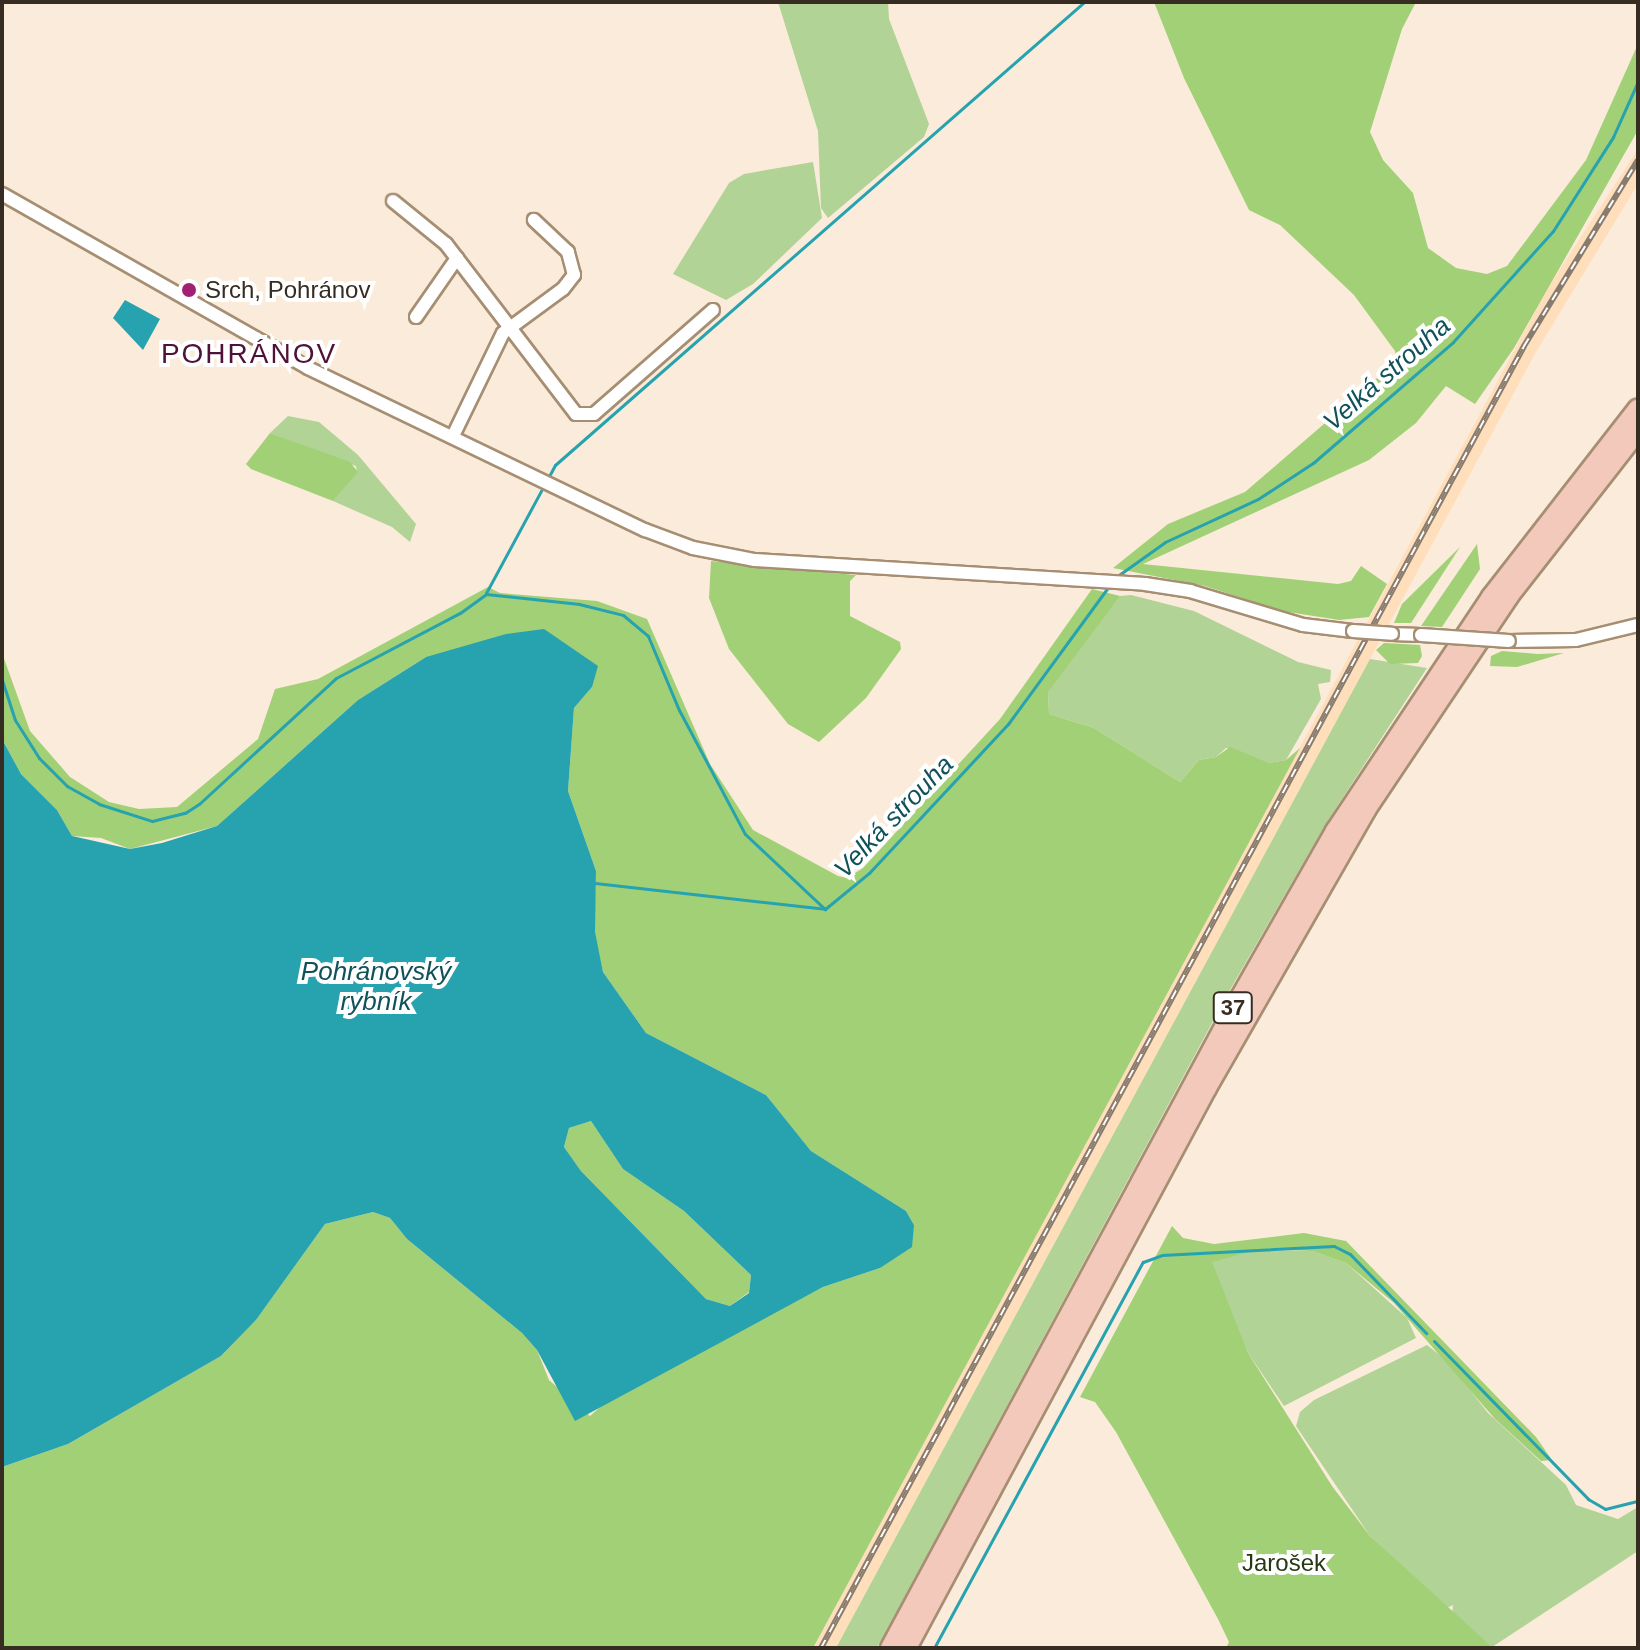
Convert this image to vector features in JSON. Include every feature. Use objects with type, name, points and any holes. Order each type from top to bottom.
[{"type":"highway","name":"37","points":[[890,1648],[1238,1001],[1335,831],[1491,597],[1638,408]]},
{"type":"highway","name":"37","points":[[907,1648],[1207,1088],[1366,810],[1509,596],[1638,431]]},
{"type":"street","points":[[2,194],[308,368],[645,530],[693,548],[755,560],[1115,580],[1190,591],[1303,625],[1353,631],[1509,641],[1576,640],[1638,625]]},
{"type":"street","points":[[393,201],[457,258],[576,414],[590,415],[713,310]]},
{"type":"street","points":[[453,436],[510,328],[563,289],[574,275],[568,252],[534,220]]},
{"type":"street","points":[[416,317],[457,258]]},
{"type":"shaded area","points":[[1638,149],[1638,184],[1536,352],[836,1648],[813,1648],[1549,286]]},
{"type":"green space","points":[[778,2],[888,2],[889,19],[929,124],[924,137],[828,218],[821,208],[818,131]]},
{"type":"green space","points":[[1154,2],[1416,2],[1402,29],[1370,132],[1383,160],[1413,193],[1428,248],[1456,268],[1487,274],[1507,266],[1586,160],[1638,44],[1638,130],[1514,348],[1475,404],[1446,386],[1416,423],[1369,460],[1143,564],[1338,584],[1351,581],[1361,566],[1387,584],[1369,617],[1339,620],[1282,611],[1205,586],[1113,568],[1168,524],[1245,492],[1397,361],[1395,351],[1354,295],[1280,225],[1249,210],[1184,78]]},
{"type":"green space","points":[[813,162],[822,218],[753,284],[726,300],[673,274],[729,183],[744,174]]},
{"type":"green space","points":[[288,416],[319,422],[358,455],[416,524],[410,542],[392,527],[333,501],[357,472],[356,466],[270,433]]},
{"type":"green space","points":[[270,433],[350,462],[358,472],[333,501],[251,469],[246,464]]},
{"type":"green space","points":[[1477,544],[1480,569],[1442,627],[1421,626]]},
{"type":"green space","points":[[1460,547],[1411,623],[1394,623],[1402,604]]},
{"type":"green space","points":[[711,561],[856,575],[850,581],[850,616],[900,642],[901,649],[866,698],[819,742],[788,724],[729,649],[709,598]]},
{"type":"green space","points":[[488,587],[500,593],[597,601],[647,619],[710,764],[753,830],[847,878],[863,868],[1000,719],[1092,589],[1120,596],[1048,692],[1049,714],[1094,728],[1180,782],[1199,760],[1216,757],[1230,747],[1269,763],[1286,760],[1300,748],[813,1648],[2,1648],[2,1467],[68,1444],[221,1356],[256,1320],[325,1224],[373,1212],[390,1218],[407,1239],[522,1333],[537,1350],[549,1380],[590,1416],[607,1401],[823,1287],[880,1268],[914,1225],[906,1211],[811,1151],[766,1095],[646,1033],[603,972],[594,932],[596,871],[568,791],[574,708],[592,687],[426,657],[358,700],[217,826],[130,849],[101,838],[72,836],[57,810],[21,774],[2,739],[2,653],[30,731],[70,777],[109,802],[139,809],[177,807],[258,739],[275,689],[318,679]]},
{"type":"green space","points":[[1131,595],[1194,611],[1298,662],[1331,670],[1330,682],[1318,684],[1321,699],[1286,760],[1269,763],[1226,748],[1216,757],[1199,760],[1180,782],[1094,728],[1049,714],[1048,692],[1064,666],[1120,596]]},
{"type":"green space","points":[[1384,643],[1420,645],[1422,656],[1418,663],[1390,664],[1376,650]]},
{"type":"green space","points":[[1502,651],[1564,653],[1517,667],[1490,666],[1491,656]]},
{"type":"green space","points":[[1370,659],[1427,668],[1325,825],[1227,995],[877,1648],[836,1648]]},
{"type":"green space","points":[[591,1121],[623,1169],[684,1211],[751,1275],[749,1292],[730,1306],[706,1299],[581,1171],[564,1147],[569,1128]]},
{"type":"green space","name":"Jarošek","points":[[1172,1226],[1183,1238],[1214,1244],[1304,1233],[1346,1241],[1536,1437],[1552,1460],[1541,1461],[1495,1419],[1394,1303],[1346,1263],[1312,1251],[1260,1249],[1212,1262],[1248,1353],[1332,1486],[1370,1536],[1493,1648],[1226,1648],[1229,1642],[1218,1619],[1116,1432],[1095,1402],[1080,1397]]},
{"type":"green space","points":[[1257,1250],[1312,1251],[1346,1263],[1407,1318],[1416,1338],[1284,1406],[1248,1353],[1210,1267],[1213,1259]]},
{"type":"green space","points":[[1427,1345],[1447,1361],[1488,1413],[1566,1485],[1576,1505],[1618,1519],[1638,1507],[1638,1551],[1492,1647],[1452,1615],[1453,1605],[1447,1608],[1370,1536],[1296,1426],[1300,1412],[1314,1400]]},
{"type":"water","points":[[125,300],[160,319],[143,350],[113,318]]},
{"type":"water","name":"Pohránovský rybník","points":[[544,629],[598,666],[592,687],[574,708],[568,791],[596,871],[595,932],[603,972],[646,1033],[766,1095],[811,1151],[906,1211],[914,1225],[912,1247],[880,1268],[823,1287],[575,1421],[537,1350],[522,1333],[407,1239],[390,1218],[373,1212],[325,1224],[256,1320],[221,1356],[68,1444],[2,1467],[2,739],[21,774],[57,810],[72,836],[130,849],[162,843],[217,826],[358,700],[426,657],[506,634]],"holes":[[[591,1121],[623,1169],[684,1211],[751,1275],[749,1293],[730,1306],[706,1299],[581,1171],[564,1147],[569,1128]]]},
{"type":"waterway","points":[[547,480],[555,465],[1084,2]]},
{"type":"waterway","name":"Velká strouha","points":[[1116,577],[1165,542],[1258,499],[1313,463],[1453,342],[1553,231],[1613,137],[1638,81]]},
{"type":"waterway","points":[[486,593],[543,487]]},
{"type":"waterway","name":"Velká strouha","points":[[595,883],[825,909],[869,873],[1008,724],[1109,586]]},
{"type":"waterway","points":[[2,680],[15,720],[39,758],[67,786],[99,804],[152,821],[185,813],[199,804],[336,678],[460,613],[486,594],[579,604],[623,615],[648,636],[679,710],[745,834],[825,909]]},
{"type":"waterway","points":[[934,1648],[1143,1262],[1162,1255],[1334,1246],[1350,1254],[1426,1333]]},
{"type":"waterway","points":[[1434,1341],[1588,1499],[1605,1509],[1638,1501]]},
{"type":"railway","points":[[821,1648],[1524,346],[1638,160]]},
{"type":"place","name":"Srch, Pohránov","points":[[189,290]]},
{"type":"district","name":"POHRÁNOV","points":[[249,354]]}]
